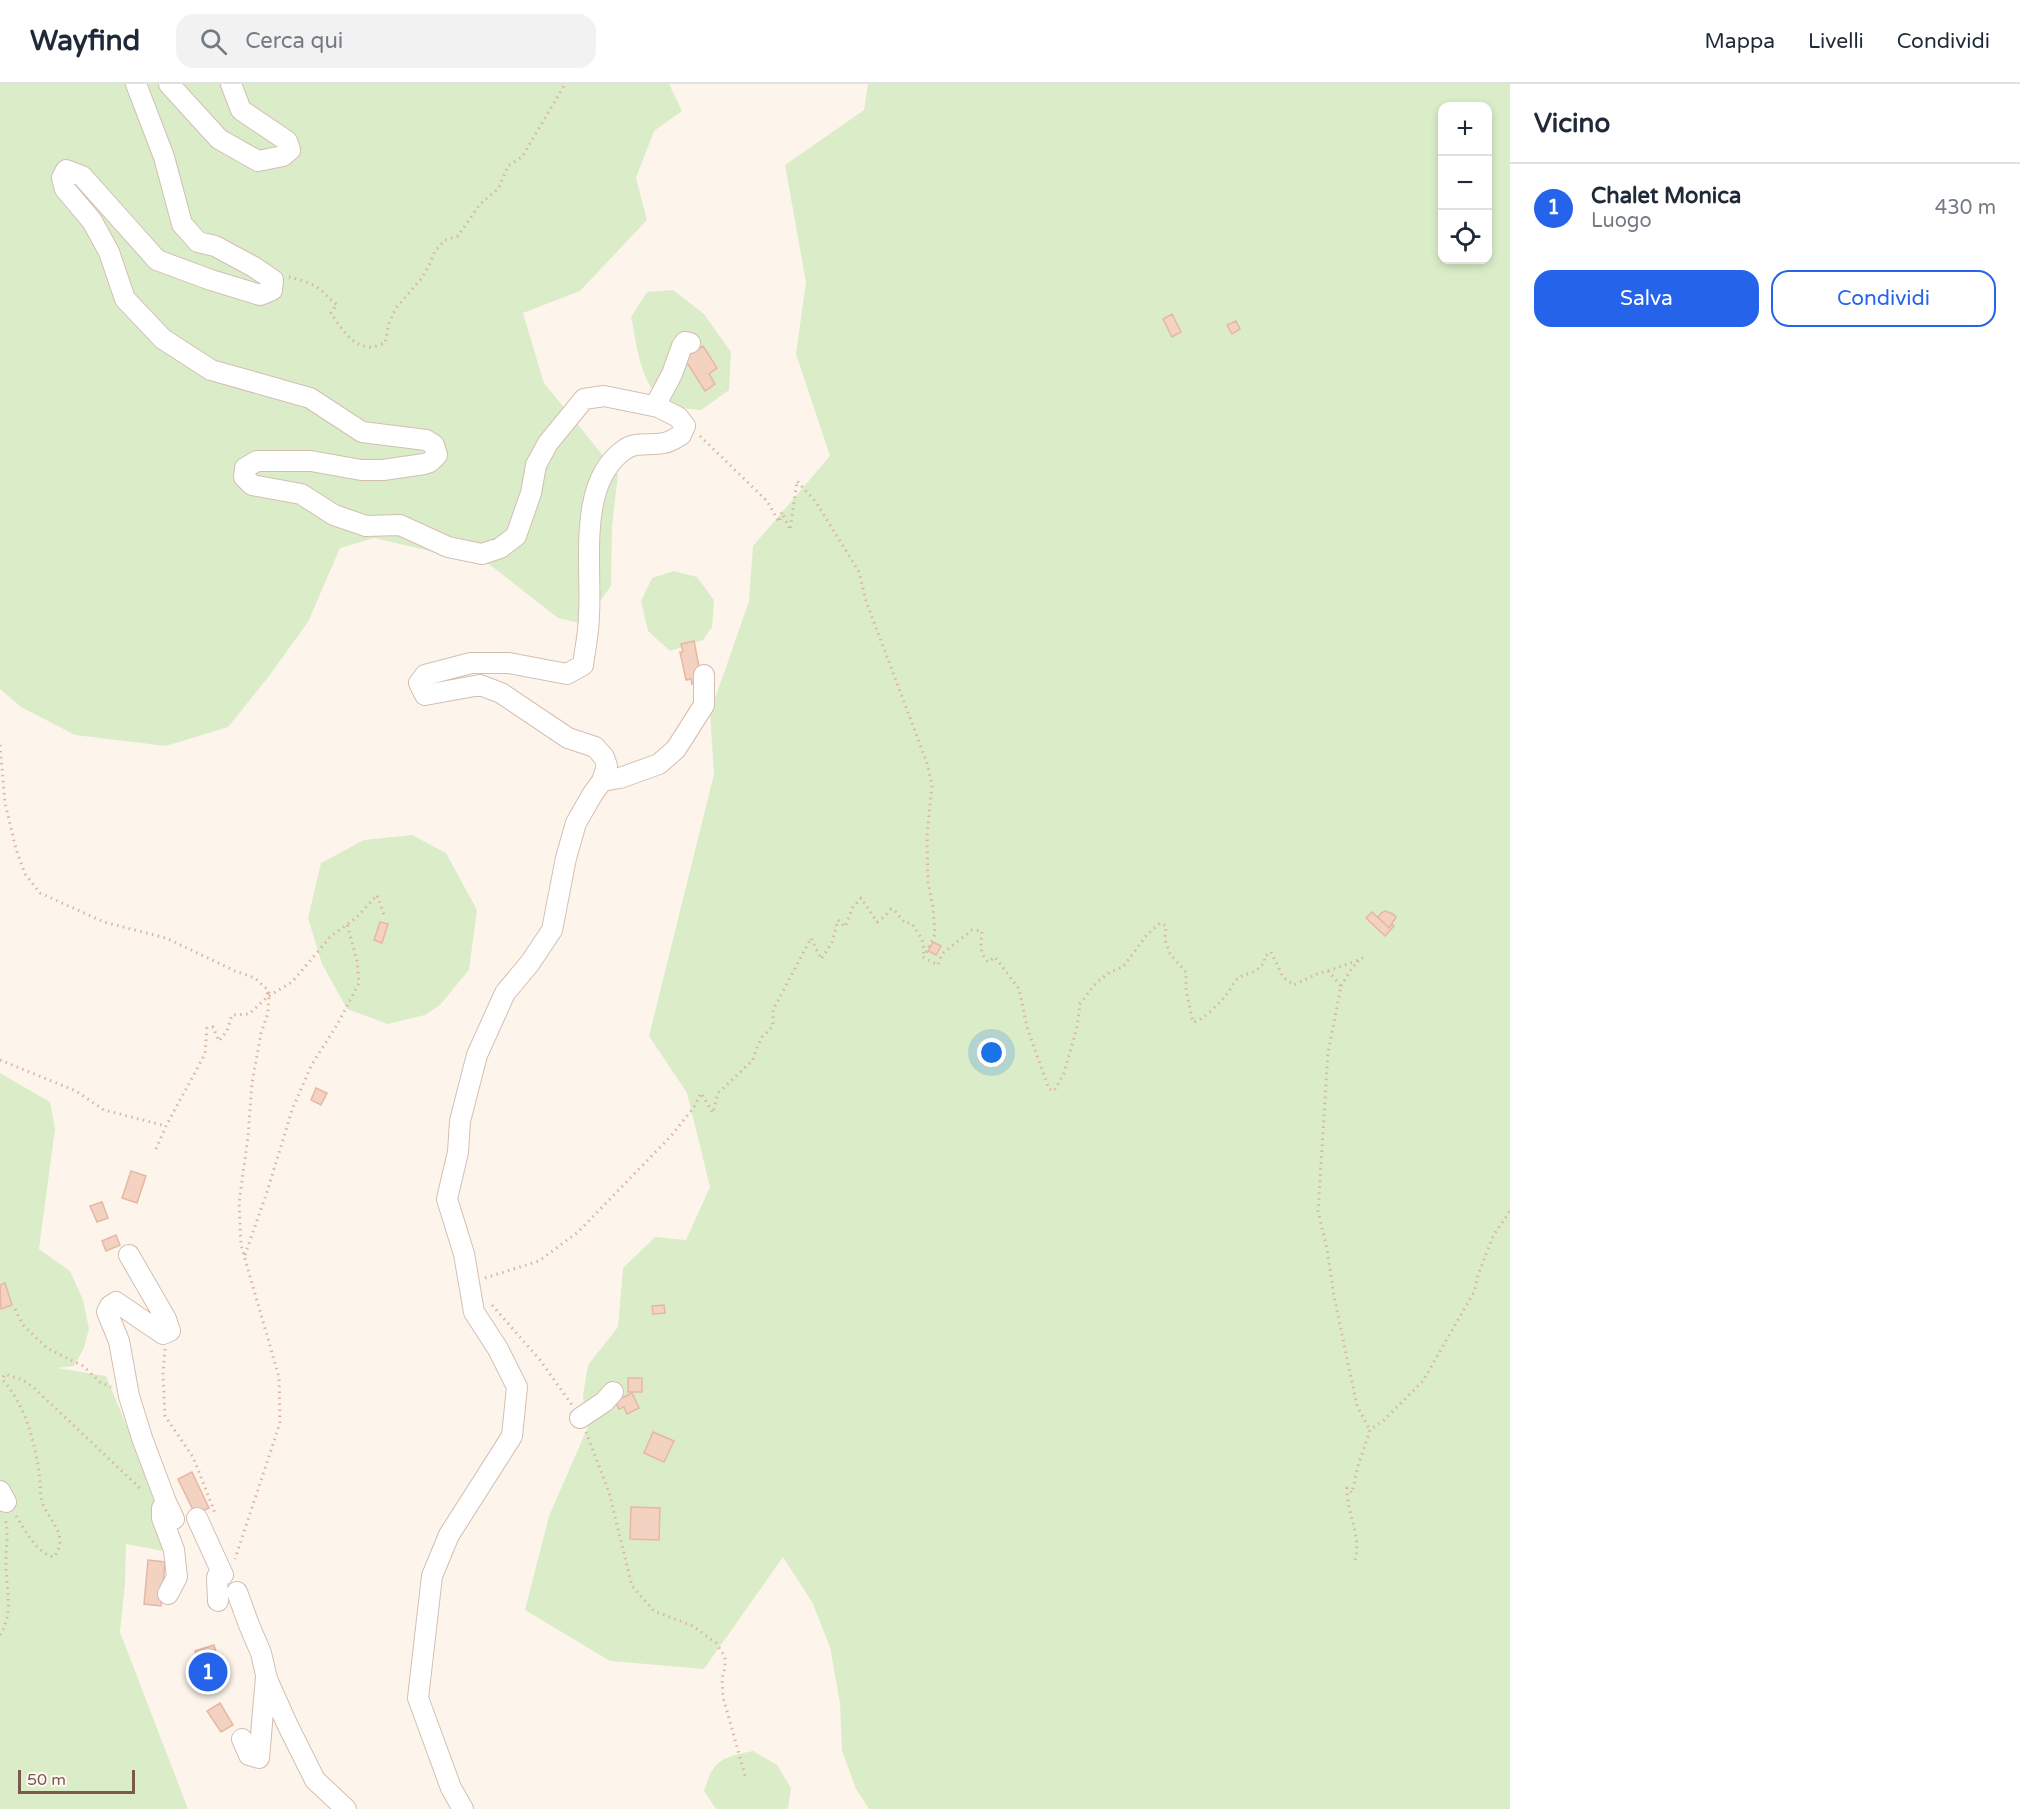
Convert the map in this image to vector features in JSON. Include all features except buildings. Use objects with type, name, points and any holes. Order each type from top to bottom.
[{"type":"street","points":[[136,84],[164,157],[182,224],[198,242],[215,246],[273,280],[272,290],[260,295],[157,260],[82,176],[66,170],[62,178],[65,189],[92,221],[109,252],[125,299],[163,339],[211,370],[310,398],[362,432],[426,440],[434,445],[437,454],[430,462],[424,464],[383,470],[361,470],[311,461],[257,461],[245,468],[244,477],[252,485],[301,494],[334,515],[366,526],[400,525],[448,547],[482,554],[500,548],[516,536],[531,493],[536,465],[548,443],[585,399],[604,396],[655,406],[678,417],[685,426],[681,435],[666,443],[634,444],[623,451],[607,466],[597,488],[591,524],[589,616],[583,665],[567,674],[510,663],[471,663],[426,675],[419,683],[425,695],[480,685],[501,693],[568,738],[595,747],[604,757],[607,766],[602,781],[576,823],[566,858],[552,930],[530,963],[505,993],[477,1055],[460,1121],[458,1152],[447,1199],[464,1254],[474,1312],[498,1349],[517,1387],[512,1436],[449,1535],[432,1576],[418,1698],[451,1788],[463,1809]]},
{"type":"street","points":[[169,84],[219,139],[258,161],[283,156],[290,150],[287,141],[241,110],[231,84]]},
{"type":"street","points":[[655,406],[672,374],[682,346],[685,342],[690,343]]},
{"type":"street","points":[[602,781],[620,778],[659,764],[676,749],[704,705],[704,675]]},
{"type":"street","points":[[129,1255],[166,1319],[170,1331],[164,1334],[116,1302],[107,1312],[119,1341],[129,1396],[166,1502],[162,1508],[162,1518],[174,1550],[177,1577],[168,1594]]},
{"type":"street","points":[[580,1418],[604,1402],[614,1392]]},
{"type":"street","points":[[206,1514],[225,1572],[218,1601]]},
{"type":"street","points":[[237,1592],[261,1653],[266,1675],[315,1780],[346,1809]]},
{"type":"street","points":[[242,1739],[249,1755],[258,1758],[266,1675]]},
{"type":"path","points":[[273,280],[290,277],[317,287],[327,299],[337,304],[331,313],[342,330],[353,340],[361,345],[372,347],[385,343],[389,323],[396,308],[421,279],[435,250],[446,240],[458,236],[480,204],[498,189],[508,166],[522,157],[565,84]]},
{"type":"path","points":[[696,432],[767,501],[779,522],[782,512],[790,530],[797,481],[816,502],[859,572],[866,601],[927,763],[932,785],[927,836],[928,883],[935,934],[923,957]]},
{"type":"path","points":[[0,745],[5,803],[16,849],[25,874],[40,893],[105,922],[166,938],[235,971],[255,978],[269,991],[268,1013],[261,1033],[252,1083],[249,1137],[238,1203],[241,1245],[279,1377],[280,1423],[225,1572]]},
{"type":"path","points":[[269,996],[292,981],[331,936],[356,918],[377,895],[384,915]]},
{"type":"path","points":[[478,1281],[539,1261],[578,1232],[671,1136],[694,1107],[701,1094],[713,1113],[717,1093],[753,1060],[762,1037],[773,1026],[773,1010],[811,938],[821,959],[832,943],[838,920],[845,927],[853,907],[861,898],[877,922],[891,909],[905,923],[911,923],[923,939],[925,948],[923,957]]},
{"type":"path","points":[[923,957],[938,965],[942,954],[966,934],[972,930],[982,931],[981,951],[984,958],[988,962],[995,957],[1019,989],[1027,1027],[1048,1089],[1054,1091],[1064,1073],[1077,1027],[1080,1004],[1096,983],[1110,972],[1123,967],[1146,936],[1160,923],[1166,926],[1165,940],[1170,954],[1186,972],[1186,990],[1192,1022],[1198,1021],[1210,1012],[1226,996],[1238,979],[1259,969],[1265,961],[1264,957],[1271,952],[1283,976],[1294,985],[1366,956]]},
{"type":"path","points":[[244,1257],[292,1110],[312,1064],[337,1025],[358,983],[357,961],[347,924]]},
{"type":"path","points":[[1361,959],[1352,968],[1341,986],[1328,1053],[1318,1211],[1328,1249],[1334,1296],[1357,1406],[1370,1430]]},
{"type":"path","points":[[1328,971],[1341,986]]},
{"type":"path","points":[[156,1149],[205,1054],[207,1028],[213,1027],[219,1041],[227,1031],[232,1014],[249,1014],[265,999],[269,991]]},
{"type":"path","points":[[0,1060],[76,1091],[104,1110],[166,1126]]},
{"type":"path","points":[[1355,1560],[1358,1550],[1357,1537],[1346,1499],[1347,1488],[1352,1493],[1370,1430],[1384,1420],[1423,1381],[1474,1292],[1493,1236],[1510,1211]]},
{"type":"path","points":[[488,1301],[540,1360],[580,1418],[609,1492],[632,1586],[654,1611],[693,1626],[716,1643],[725,1657],[722,1678],[723,1697],[746,1779]]},
{"type":"path","points":[[15,1309],[23,1324],[47,1348],[83,1366],[100,1382],[129,1396]]},
{"type":"path","points":[[164,1357],[165,1416],[193,1457],[206,1514]]},
{"type":"path","points":[[3,1496],[39,1549],[46,1555],[54,1557],[60,1549],[61,1539],[42,1500],[38,1466],[27,1417],[2,1379],[5,1374],[23,1380],[33,1387],[162,1508]]},
{"type":"path","points":[[0,1635],[4,1628],[9,1601],[5,1563],[7,1527],[1,1505],[3,1496]]},
{"type":"green space","points":[[0,84],[669,84],[682,111],[654,131],[636,178],[647,220],[580,291],[523,313],[544,383],[618,474],[612,526],[611,586],[583,624],[558,618],[490,565],[374,538],[340,548],[308,622],[228,727],[166,746],[75,735],[21,707],[0,689]]},
{"type":"green space","points":[[868,84],[1510,84],[1510,1809],[869,1809],[856,1789],[842,1751],[840,1703],[830,1647],[812,1602],[783,1557],[704,1669],[610,1661],[525,1610],[549,1516],[590,1422],[585,1414],[583,1395],[588,1365],[618,1327],[623,1268],[655,1237],[686,1240],[710,1187],[687,1093],[649,1036],[714,774],[710,713],[749,601],[753,546],[830,456],[796,354],[806,282],[785,165],[864,110]]},
{"type":"green space","points":[[673,290],[704,314],[731,352],[729,390],[701,410],[681,408],[665,402],[648,382],[639,356],[631,317],[647,292]]},
{"type":"green space","points":[[674,571],[697,577],[714,600],[712,627],[703,640],[670,651],[648,631],[641,601],[652,578]]},
{"type":"green space","points":[[412,835],[446,853],[477,910],[469,970],[440,1005],[425,1015],[388,1024],[347,1009],[322,964],[308,918],[321,863],[364,840]]},
{"type":"green space","points":[[0,1073],[50,1102],[55,1129],[39,1249],[70,1271],[83,1300],[89,1329],[84,1348],[74,1366],[57,1368],[106,1376],[146,1473],[168,1552],[126,1544],[120,1632],[188,1809],[0,1809]]},
{"type":"green space","points":[[753,1751],[777,1765],[791,1788],[788,1809],[716,1809],[704,1791],[711,1772],[726,1758]]},
{"type":"place","name":"Chalet Monica","points":[[208,1672]]}]
